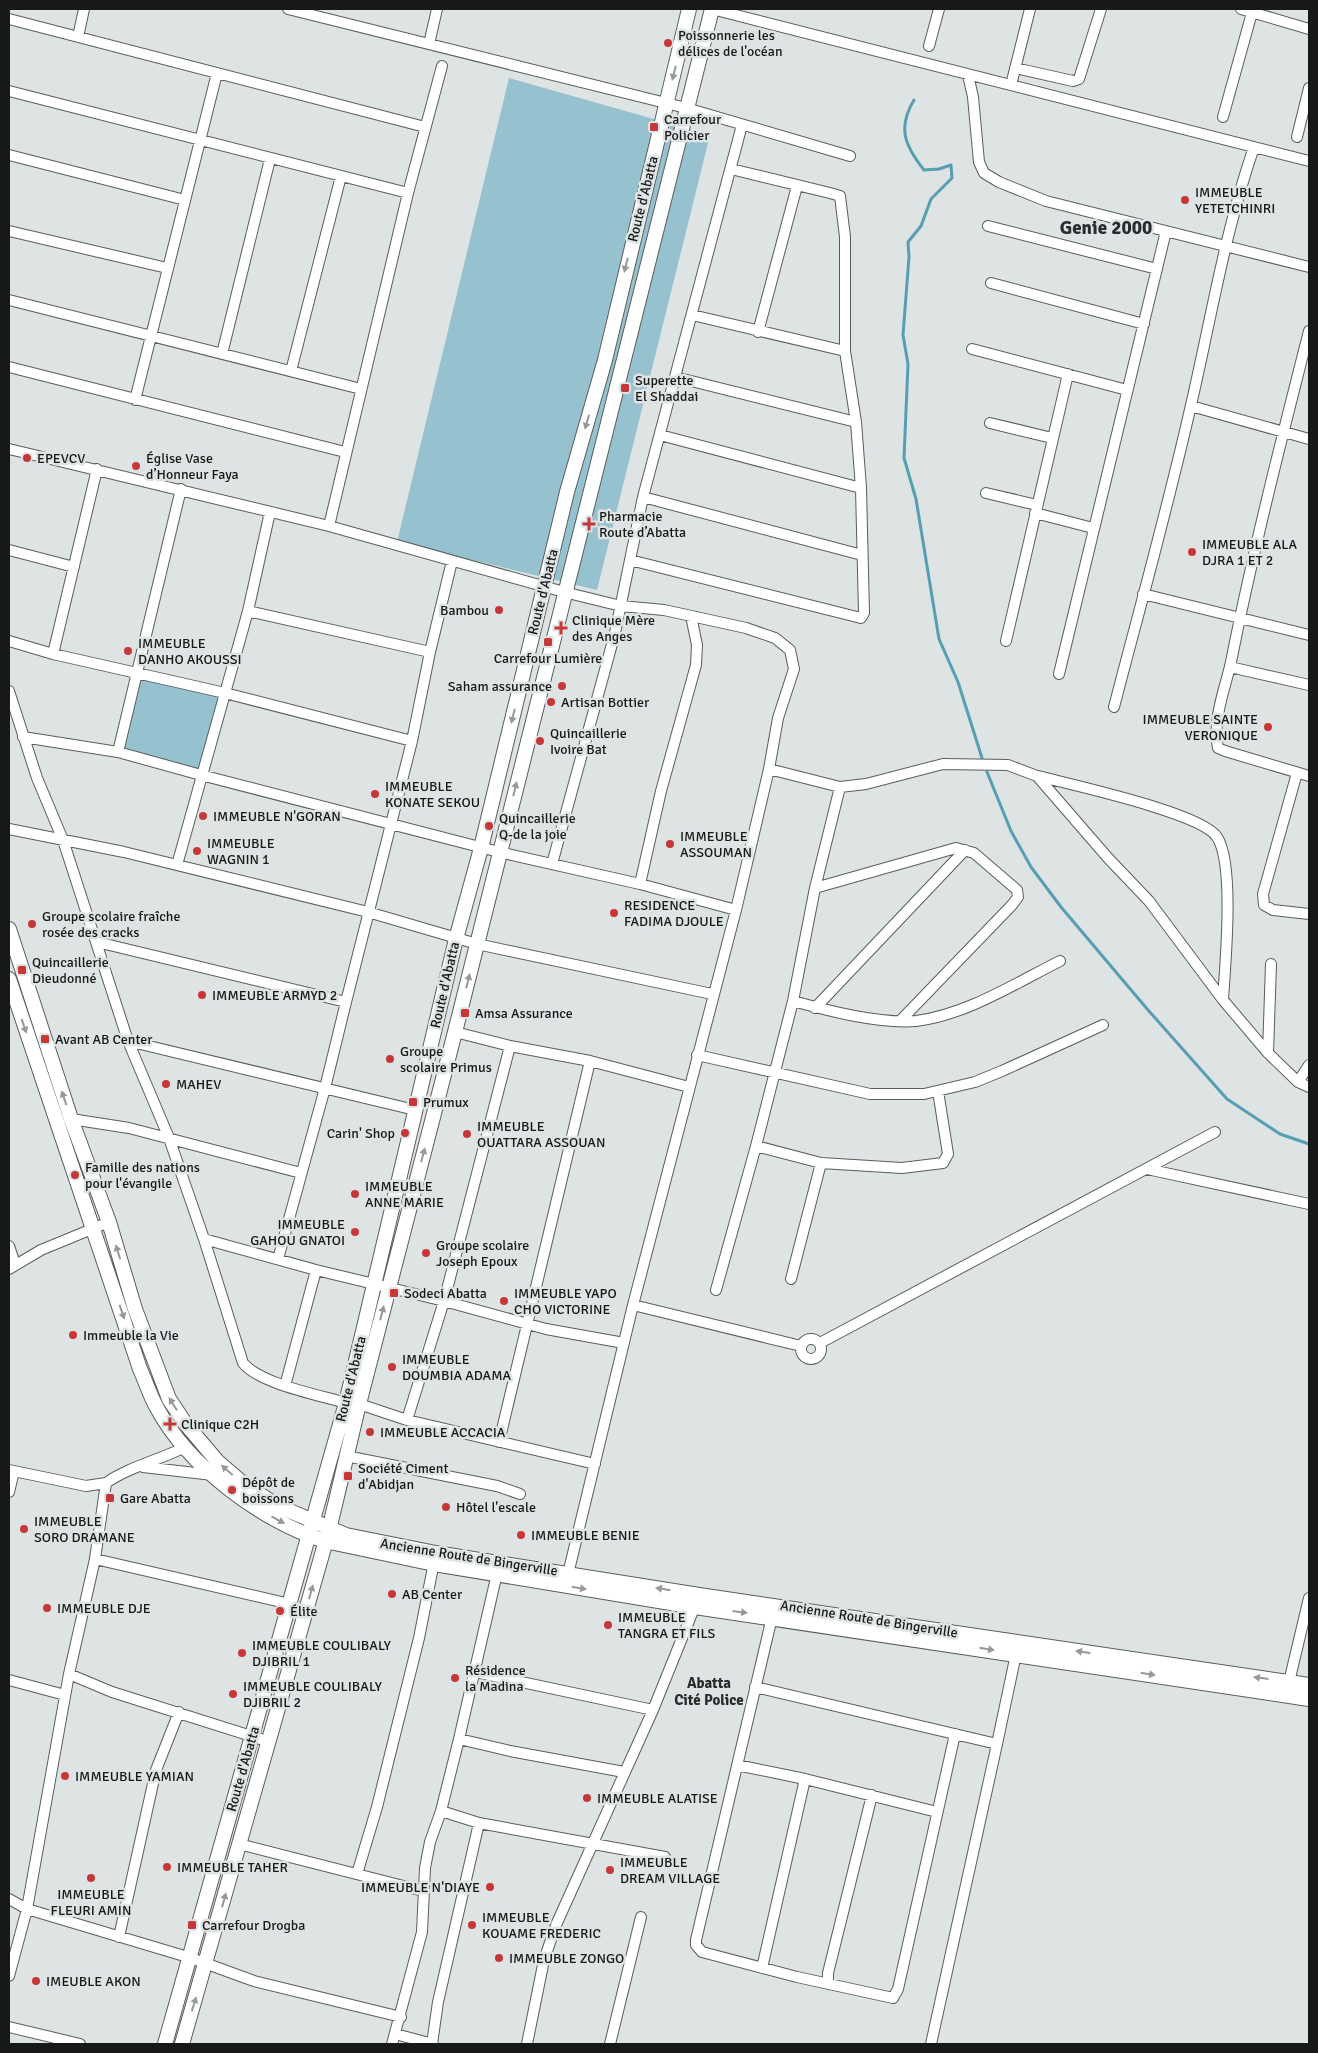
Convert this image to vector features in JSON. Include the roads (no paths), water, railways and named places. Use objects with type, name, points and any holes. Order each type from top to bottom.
[{"type":"street","points":[[78,37],[84,9]]},
{"type":"street","points":[[288,9],[686,108],[850,156]]},
{"type":"street","points":[[429,44],[437,9]]},
{"type":"street","name":"Route d'Abatta","points":[[182,2044],[270,1742],[327,1536],[346,1456],[352,1404],[374,1284],[415,1110],[456,939],[481,848],[567,492],[605,360],[689,9]]},
{"type":"street","points":[[712,9],[730,11],[968,75],[1309,162]]},
{"type":"street","name":"Route d'Abatta","points":[[165,2044],[191,1958],[310,1529],[388,1288],[455,1032],[712,9]]},
{"type":"street","points":[[929,46],[939,9]]},
{"type":"street","points":[[1011,85],[1030,9]]},
{"type":"street","points":[[1015,68],[1073,81],[1080,79],[1101,9]]},
{"type":"street","points":[[1241,9],[1252,10],[1309,29]]},
{"type":"street","points":[[1223,118],[1252,10]]},
{"type":"street","points":[[9,19],[425,127]]},
{"type":"street","points":[[329,526],[345,452],[408,193],[442,66]]},
{"type":"street","points":[[135,400],[217,73]]},
{"type":"street","points":[[968,75],[973,97],[979,162],[984,174],[1046,201],[1309,268]]},
{"type":"street","points":[[1297,137],[1309,88]]},
{"type":"street","points":[[9,91],[408,193]]},
{"type":"street","points":[[552,864],[621,606],[643,497],[742,124]]},
{"type":"street","points":[[1114,707],[1191,406],[1241,186],[1254,147]]},
{"type":"street","points":[[9,155],[185,200]]},
{"type":"street","points":[[222,354],[270,159]]},
{"type":"street","points":[[630,560],[858,618],[861,618],[864,613],[861,488],[856,422],[845,351],[845,237],[840,196],[731,169]]},
{"type":"street","points":[[292,371],[341,176]]},
{"type":"street","points":[[758,332],[797,186]]},
{"type":"street","points":[[988,226],[1157,268]]},
{"type":"street","points":[[9,231],[168,268]]},
{"type":"street","points":[[1059,674],[1166,231]]},
{"type":"street","points":[[991,284],[1144,324]]},
{"type":"street","points":[[9,300],[361,389]]},
{"type":"street","points":[[692,315],[845,351]]},
{"type":"street","points":[[1309,332],[1283,433],[1240,617],[1218,717],[1216,738],[1218,748],[1296,774],[1309,776]]},
{"type":"street","points":[[972,349],[1127,390]]},
{"type":"street","points":[[9,367],[345,452]]},
{"type":"street","points":[[1006,641],[1068,374]]},
{"type":"street","points":[[675,377],[856,422]]},
{"type":"street","points":[[1191,406],[1309,439]]},
{"type":"street","points":[[990,423],[1052,438]]},
{"type":"street","points":[[660,435],[861,488]]},
{"type":"street","points":[[9,449],[329,526],[544,587],[621,606],[664,610],[746,628],[775,638],[790,650],[794,669],[778,718],[769,769],[736,910],[712,994],[633,1305],[568,1574]]},
{"type":"street","points":[[53,654],[97,469]]},
{"type":"street","points":[[118,752],[181,489]]},
{"type":"street","points":[[986,493],[1093,528]]},
{"type":"street","points":[[643,497],[862,555]]},
{"type":"street","points":[[177,866],[248,611],[270,512]]},
{"type":"street","points":[[9,550],[74,567]]},
{"type":"street","points":[[278,1259],[325,1088],[368,912],[392,825],[452,561]]},
{"type":"street","points":[[1143,594],[1309,635]]},
{"type":"street","points":[[248,611],[430,652]]},
{"type":"street","points":[[640,884],[661,791],[696,665],[698,645],[691,616]]},
{"type":"street","points":[[9,641],[53,654],[225,693],[412,741]]},
{"type":"street","points":[[1230,667],[1309,686]]},
{"type":"street","points":[[9,691],[37,778],[63,840],[128,1042],[169,1138],[204,1239],[243,1363],[252,1372],[285,1386],[407,1420],[595,1464]]},
{"type":"street","points":[[23,736],[118,752],[201,776],[481,848],[640,884],[736,910]]},
{"type":"street","points":[[769,769],[840,787],[866,784],[943,764],[1008,765],[1037,776],[1195,820],[1217,837],[1226,866],[1228,922],[1223,1000]]},
{"type":"street","points":[[1296,774],[1263,894],[1264,905],[1273,910],[1309,914]]},
{"type":"street","points":[[1037,776],[1148,901],[1223,1000],[1268,1053],[1298,1082],[1309,1087]]},
{"type":"street","points":[[716,1290],[756,1146],[792,1001],[815,888],[840,787]]},
{"type":"street","points":[[9,829],[177,866],[368,912],[477,944],[712,994]]},
{"type":"street","points":[[815,888],[947,850],[965,850],[974,852],[1017,890],[1018,897],[901,1020]]},
{"type":"street","points":[[815,1008],[965,850]]},
{"type":"street","name":"Ancienne Route de Bingerville","points":[[9,928],[151,1356],[169,1399],[185,1423],[217,1461],[245,1485],[310,1529]]},
{"type":"street","points":[[97,942],[346,1002]]},
{"type":"street","points":[[792,1001],[815,1008],[867,1018],[916,1020],[967,1007],[1060,961]]},
{"type":"street","points":[[1268,1053],[1271,964]]},
{"type":"street","points":[[9,978],[23,974]]},
{"type":"street","name":"Ancienne Route de Bingerville","points":[[9,978],[140,1369],[154,1400],[185,1447],[238,1496],[272,1518],[327,1536],[356,1538],[435,1558],[498,1569],[697,1601],[1309,1685]]},
{"type":"street","points":[[697,1055],[870,1094],[924,1094],[975,1082],[1103,1025]]},
{"type":"street","points":[[455,1032],[510,1046],[590,1061],[689,1087]]},
{"type":"street","points":[[128,1042],[415,1110]]},
{"type":"street","points":[[407,1420],[444,1301],[510,1046]]},
{"type":"street","points":[[499,1442],[590,1061]]},
{"type":"street","points":[[1298,1082],[1309,1065]]},
{"type":"street","points":[[756,1146],[820,1163],[902,1168],[943,1163],[948,1154],[938,1091]]},
{"type":"street","points":[[71,1118],[129,1128],[301,1173]]},
{"type":"street","points":[[820,1343],[1214,1132]]},
{"type":"street","points":[[791,1279],[820,1163]]},
{"type":"street","points":[[1147,1169],[1309,1204]]},
{"type":"street","points":[[9,1246],[12,1266],[108,1222]]},
{"type":"street","points":[[204,1239],[526,1324],[624,1343]]},
{"type":"street","points":[[285,1386],[316,1270]]},
{"type":"street","points":[[633,1305],[801,1346]]},
{"type":"street","points":[[812,1338],[820,1343],[821,1353],[813,1359],[803,1356],[801,1346],[805,1340],[812,1338]]},
{"type":"street","points":[[9,1492],[11,1470],[86,1486],[106,1483],[120,1473],[142,1467],[185,1447]]},
{"type":"street","points":[[346,1456],[497,1486],[520,1494]]},
{"type":"street","points":[[142,1467],[214,1475]]},
{"type":"street","points":[[9,1976],[27,1909],[69,1674],[95,1559],[106,1483]]},
{"type":"street","points":[[357,1874],[377,1807],[414,1657],[435,1558]]},
{"type":"street","points":[[95,1559],[290,1604]]},
{"type":"street","points":[[479,1823],[438,2002],[433,2044],[394,2039],[422,1932],[423,1891],[430,1842],[441,1811],[476,1672],[498,1569]]},
{"type":"street","name":"Ancienne Route de Bingerville","points":[[498,1569],[568,1574],[697,1601]]},
{"type":"street","points":[[1289,1682],[1309,1598]]},
{"type":"street","points":[[526,2044],[544,1960],[556,1925],[652,1710],[697,1601]]},
{"type":"street","points":[[773,1611],[696,1945],[698,1950],[707,1954],[889,1999],[896,1994],[955,1734]]},
{"type":"street","name":"Ancienne Route de Bingerville","points":[[773,1611],[1016,1654],[1309,1699]]},
{"type":"street","points":[[931,2044],[1016,1654]]},
{"type":"street","points":[[476,1672],[652,1710]]},
{"type":"street","points":[[69,1674],[112,1692],[270,1742]]},
{"type":"street","points":[[9,1680],[65,1695]]},
{"type":"street","points":[[755,1687],[997,1744]]},
{"type":"street","points":[[119,1937],[156,1770],[179,1712]]},
{"type":"street","points":[[459,1739],[510,1751],[624,1772]]},
{"type":"street","points":[[737,1765],[806,1779],[937,1812]]},
{"type":"street","points":[[762,1968],[806,1779]]},
{"type":"street","points":[[828,1984],[828,1972],[872,1795]]},
{"type":"street","points":[[441,1811],[479,1823],[665,1857]]},
{"type":"street","points":[[239,1844],[423,1891]]},
{"type":"street","points":[[9,1900],[27,1909],[191,1958],[254,1981],[401,2017]]},
{"type":"street","points":[[610,2044],[641,1917]]},
{"type":"street","points":[[9,2027],[80,2044]]},
{"type":"waterway","points":[[914,100],[906,119],[905,128],[908,145],[924,170],[939,169],[951,165],[952,178],[931,199],[921,226],[908,242],[909,257],[903,335],[908,364],[904,458],[916,499],[939,639],[958,682],[982,758]]},
{"type":"waterway","points":[[987,772],[1011,831],[1031,867],[1061,907],[1148,1010],[1227,1099],[1280,1134],[1309,1144]]},
{"type":"place","name":"Poissonnerie les délices de l'océan","points":[[668,43]]},
{"type":"place","name":"Carrefour Policier","points":[[654,127]]},
{"type":"place","name":"IMMEUBLE YETETCHINRI","points":[[1185,200]]},
{"type":"place","name":"Superette El Shaddai","points":[[625,388]]},
{"type":"place","name":"EPEVCV","points":[[27,458]]},
{"type":"place","name":"Église Vase d’Honneur Faya","points":[[136,466]]},
{"type":"place","name":"Pharmacie Route d’Abatta","points":[[589,524]]},
{"type":"place","name":"IMMEUBLE ALA DJRA 1 ET 2","points":[[1192,552]]},
{"type":"place","name":"Bambou","points":[[499,610]]},
{"type":"place","name":"Clinique Mère des Anges","points":[[561,628]]},
{"type":"place","name":"Carrefour Lumière","points":[[548,642]]},
{"type":"place","name":"IMMEUBLE DANHO AKOUSSI","points":[[128,651]]},
{"type":"place","name":"Saham assurance","points":[[562,686]]},
{"type":"place","name":"Artisan Bottier","points":[[551,702]]},
{"type":"place","name":"IMMEUBLE SAINTE VERONIQUE","points":[[1268,727]]},
{"type":"place","name":"Quincaillerie Ivoire Bat","points":[[540,741]]},
{"type":"place","name":"IMMEUBLE KONATE SEKOU","points":[[375,794]]},
{"type":"place","name":"IMMEUBLE N'GORAN","points":[[203,816]]},
{"type":"place","name":"Quincaillerie Q-de la joie","points":[[489,826]]},
{"type":"place","name":"IMMEUBLE ASSOUMAN","points":[[670,844]]},
{"type":"place","name":"IMMEUBLE WAGNIN 1","points":[[197,851]]},
{"type":"place","name":"RESIDENCE FADIMA DJOULE","points":[[614,913]]},
{"type":"place","name":"Groupe scolaire fraîche rosée des cracks","points":[[32,924]]},
{"type":"place","name":"Quincaillerie Dieudonné","points":[[22,970]]},
{"type":"place","name":"IMMEUBLE ARMYD 2","points":[[202,995]]},
{"type":"place","name":"Amsa Assurance","points":[[465,1013]]},
{"type":"place","name":"Avant AB Center","points":[[45,1039]]},
{"type":"place","name":"Groupe scolaire Primus","points":[[390,1059]]},
{"type":"place","name":"MAHEV","points":[[166,1084]]},
{"type":"place","name":"Prumux","points":[[413,1102]]},
{"type":"place","name":"Carin' Shop","points":[[405,1133]]},
{"type":"place","name":"IMMEUBLE OUATTARA ASSOUAN","points":[[467,1134]]},
{"type":"place","name":"Famille des nations pour l'évangile","points":[[75,1175]]},
{"type":"place","name":"IMMEUBLE ANNE MARIE","points":[[355,1194]]},
{"type":"place","name":"IMMEUBLE GAHOU GNATOI","points":[[355,1232]]},
{"type":"place","name":"Groupe scolaire Joseph Epoux","points":[[426,1253]]},
{"type":"place","name":"Sodeci Abatta","points":[[394,1293]]},
{"type":"place","name":"IMMEUBLE YAPO CHO VICTORINE","points":[[504,1301]]},
{"type":"place","name":"Immeuble la Vie","points":[[73,1335]]},
{"type":"place","name":"IMMEUBLE DOUMBIA ADAMA","points":[[392,1367]]},
{"type":"place","name":"Clinique C2H","points":[[170,1424]]},
{"type":"place","name":"IMMEUBLE ACCACIA","points":[[370,1432]]},
{"type":"place","name":"Société Ciment d'Abidjan","points":[[348,1476]]},
{"type":"place","name":"Dépôt de boissons","points":[[232,1490]]},
{"type":"place","name":"Gare Abatta","points":[[110,1498]]},
{"type":"place","name":"Hôtel l'escale","points":[[446,1507]]},
{"type":"place","name":"IMMEUBLE SORO DRAMANE","points":[[24,1529]]},
{"type":"place","name":"IMMEUBLE BENIE","points":[[521,1535]]},
{"type":"place","name":"AB Center","points":[[392,1594]]},
{"type":"place","name":"IMMEUBLE DJE","points":[[47,1608]]},
{"type":"place","name":"Élite","points":[[280,1611]]},
{"type":"place","name":"IMMEUBLE TANGRA ET FILS","points":[[608,1625]]},
{"type":"place","name":"IMMEUBLE COULIBALY DJIBRIL 1","points":[[242,1653]]},
{"type":"place","name":"Résidence la Madina","points":[[455,1678]]},
{"type":"place","name":"IMMEUBLE COULIBALY DJIBRIL 2","points":[[233,1694]]},
{"type":"place","name":"IMMEUBLE YAMIAN","points":[[65,1776]]},
{"type":"place","name":"IMMEUBLE ALATISE","points":[[587,1798]]},
{"type":"place","name":"IMMEUBLE TAHER","points":[[167,1867]]},
{"type":"place","name":"IMMEUBLE DREAM VILLAGE","points":[[610,1870]]},
{"type":"place","name":"IMMEUBLE FLEURI AMIN","points":[[91,1878]]},
{"type":"place","name":"IMMEUBLE N'DIAYE","points":[[490,1887]]},
{"type":"place","name":"Carrefour Drogba","points":[[192,1925]]},
{"type":"place","name":"IMMEUBLE KOUAME FREDERIC","points":[[472,1925]]},
{"type":"place","name":"IMMEUBLE ZONGO","points":[[499,1958]]},
{"type":"place","name":"IMEUBLE AKON","points":[[36,1981]]},
{"type":"district","name":"Genie 2000","points":[[1106,228]]},
{"type":"district","name":"Abatta Cité Police","points":[[709,1692]]}]
